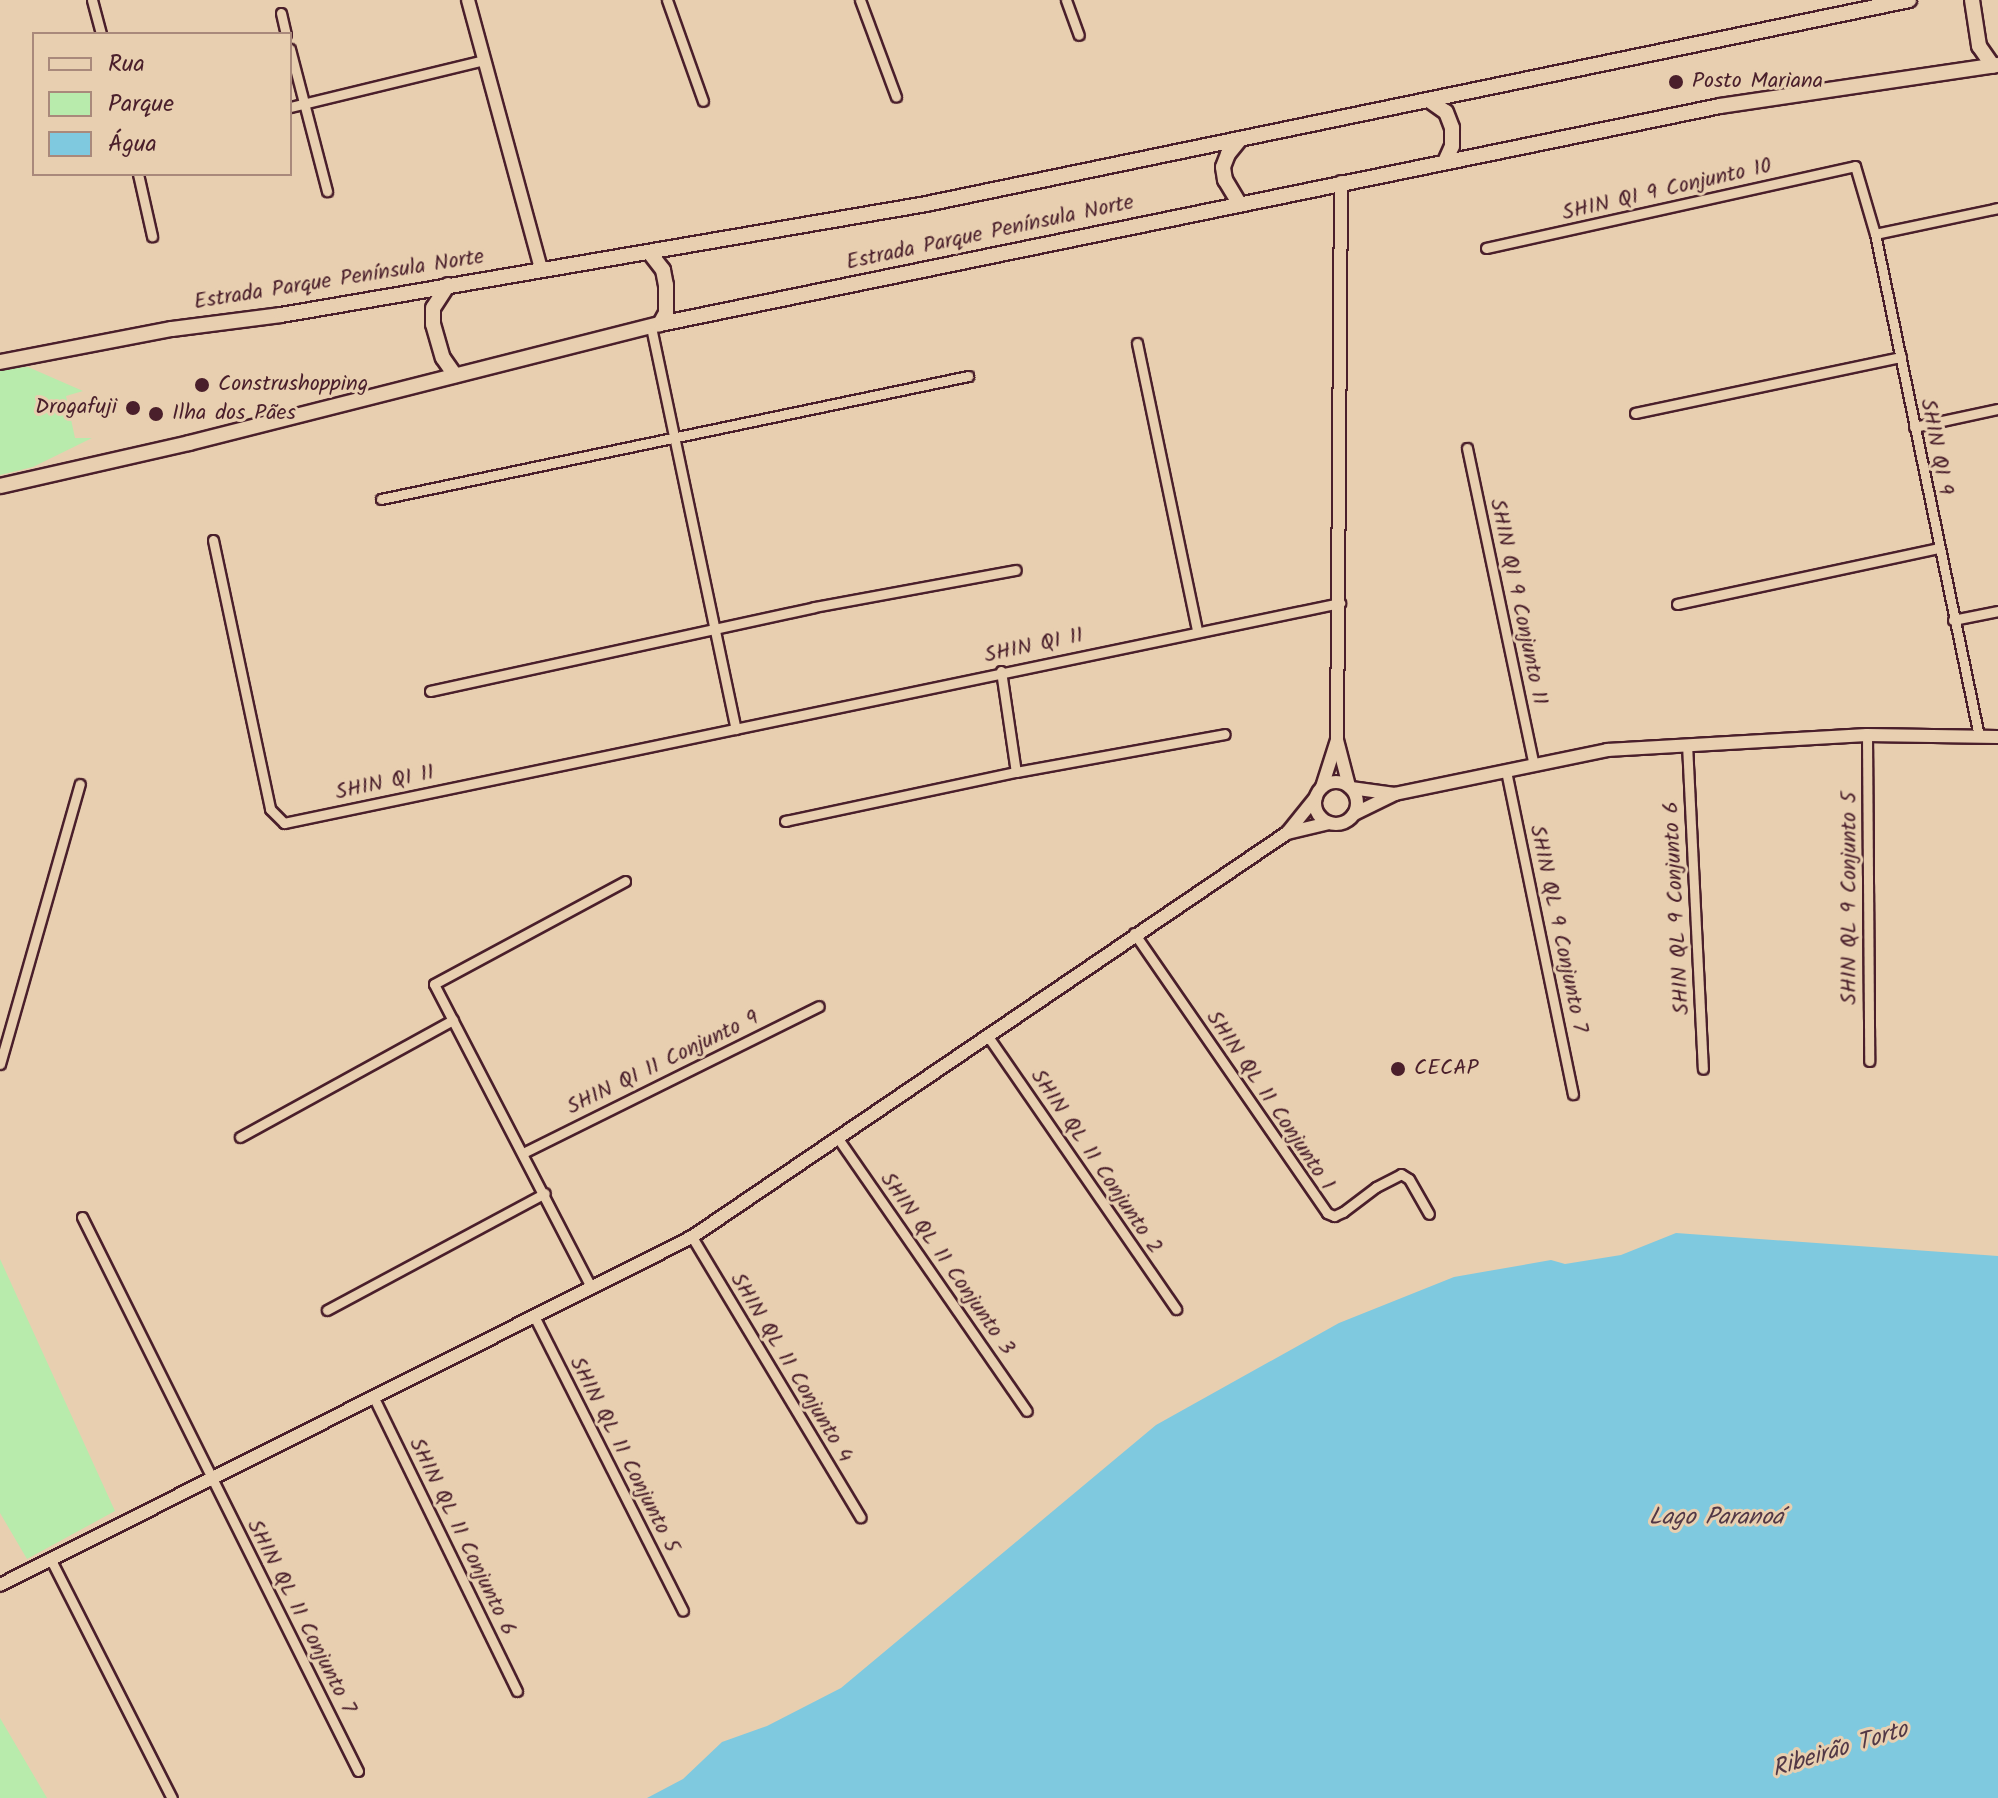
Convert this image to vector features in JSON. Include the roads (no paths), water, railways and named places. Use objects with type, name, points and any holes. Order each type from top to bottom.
[{"type":"main road","name":"Estrada Parque Península Norte","points":[[0,362],[172,329],[281,315],[926,204],[1909,0]]},
{"type":"main road","points":[[1972,0],[1979,46],[1995,66]]},
{"type":"main road","name":"Estrada Parque Península Norte","points":[[0,486],[189,443],[656,326],[1239,203],[1720,106],[1995,66]]},
{"type":"main road","points":[[1430,101],[1446,112],[1452,128],[1452,146],[1445,162]]},
{"type":"main road","points":[[1239,203],[1225,180],[1223,167],[1228,154],[1240,139]]},
{"type":"main road","points":[[649,252],[663,270],[666,285],[666,313],[656,326]]},
{"type":"main road","points":[[448,285],[433,308],[433,324],[443,358],[455,375]]},
{"type":"street","points":[[92,0],[100,32]]},
{"type":"street","points":[[468,0],[541,269]]},
{"type":"street","points":[[667,0],[703,101]]},
{"type":"street","points":[[860,0],[896,97]]},
{"type":"street","points":[[1066,0],[1079,35]]},
{"type":"street","points":[[281,13],[286,32]]},
{"type":"street","points":[[292,57],[327,191]]},
{"type":"street","points":[[292,107],[484,60]]},
{"type":"street","name":"SHIN QI 9","points":[[1855,166],[1875,234],[1979,736]]},
{"type":"street","name":"SHIN QI 9 Conjunto 10","points":[[1486,248],[1855,166]]},
{"type":"street","points":[[138,176],[152,236]]},
{"type":"street","points":[[1341,182],[1337,740],[1357,803],[1354,814]]},
{"type":"street","points":[[1875,234],[1998,208]]},
{"type":"street","points":[[656,326],[673,438],[736,729]]},
{"type":"street","points":[[1137,343],[1197,631]]},
{"type":"street","points":[[1635,413],[1901,357]]},
{"type":"street","points":[[381,499],[968,376]]},
{"type":"street","points":[[1914,427],[1998,409]]},
{"type":"street","name":"SHIN QI 9 Conjunto 11","points":[[1467,448],[1534,765]]},
{"type":"street","name":"SHIN QI 11","points":[[213,540],[270,809],[278,820],[291,822],[1001,671],[1340,603]]},
{"type":"street","points":[[1677,604],[1938,548]]},
{"type":"street","points":[[430,691],[715,628],[1016,570]]},
{"type":"street","points":[[1953,620],[1998,611]]},
{"type":"street","points":[[1001,671],[1016,772]]},
{"type":"street","points":[[785,821],[1016,772],[1225,734]]},
{"type":"street","points":[[1287,833],[1347,820],[1395,794],[1607,750],[1867,735],[1998,737]]},
{"type":"street","name":"SHIN QL 9 Conjunto 5","points":[[1867,735],[1869,1061]]},
{"type":"street","points":[[1329,823],[1317,812],[1319,792],[1337,740]]},
{"type":"street","name":"SHIN QL 9 Conjunto 6","points":[[1687,744],[1703,1069]]},
{"type":"street","name":"SHIN QL 9 Conjunto 7","points":[[1506,771],[1573,1094]]},
{"type":"street","points":[[0,1585],[692,1237],[1134,933],[1287,833],[1319,792],[1340,782],[1350,787],[1395,794]]},
{"type":"street","points":[[0,1064],[80,784]]},
{"type":"street","points":[[591,1287],[545,1193],[434,984],[625,881]]},
{"type":"street","name":"SHIN QL 11 Conjunto 1","points":[[1134,933],[1327,1213],[1334,1216],[1343,1212],[1393,1176],[1401,1174],[1409,1179],[1429,1214]]},
{"type":"street","name":"SHIN QI 11 Conjunto 9","points":[[523,1153],[819,1006]]},
{"type":"street","points":[[240,1137],[453,1020]]},
{"type":"street","name":"SHIN QL 11 Conjunto 2","points":[[987,1035],[1176,1309]]},
{"type":"street","name":"SHIN QL 11 Conjunto 3","points":[[837,1137],[1027,1411]]},
{"type":"street","points":[[327,1310],[545,1193]]},
{"type":"street","name":"SHIN QL 11 Conjunto 7","points":[[82,1217],[210,1480],[358,1771]]},
{"type":"street","name":"SHIN QL 11 Conjunto 4","points":[[692,1237],[860,1517]]},
{"type":"street","name":"SHIN QL 11 Conjunto 5","points":[[534,1316],[683,1611]]},
{"type":"street","name":"SHIN QL 11 Conjunto 6","points":[[374,1398],[517,1691]]},
{"type":"street","points":[[51,1560],[172,1798]]},
{"type":"water","name":"Lago Paranoá","points":[[1676,1233],[1998,1256],[1998,1798],[647,1798],[683,1779],[722,1742],[767,1726],[841,1688],[1156,1425],[1339,1323],[1454,1277],[1551,1260],[1565,1264],[1621,1255]]},
{"type":"place","name":"Posto Mariana","points":[[1676,82]]},
{"type":"place","name":"Construshopping","points":[[202,385]]},
{"type":"place","name":"Drogafuji","points":[[133,408]]},
{"type":"place","name":"Ilha dos Pães","points":[[156,414]]},
{"type":"place","name":"CECAP","points":[[1398,1069]]},
{"type":"water label","name":"Ribeirão Torto","points":[[1840,1750]]}]
